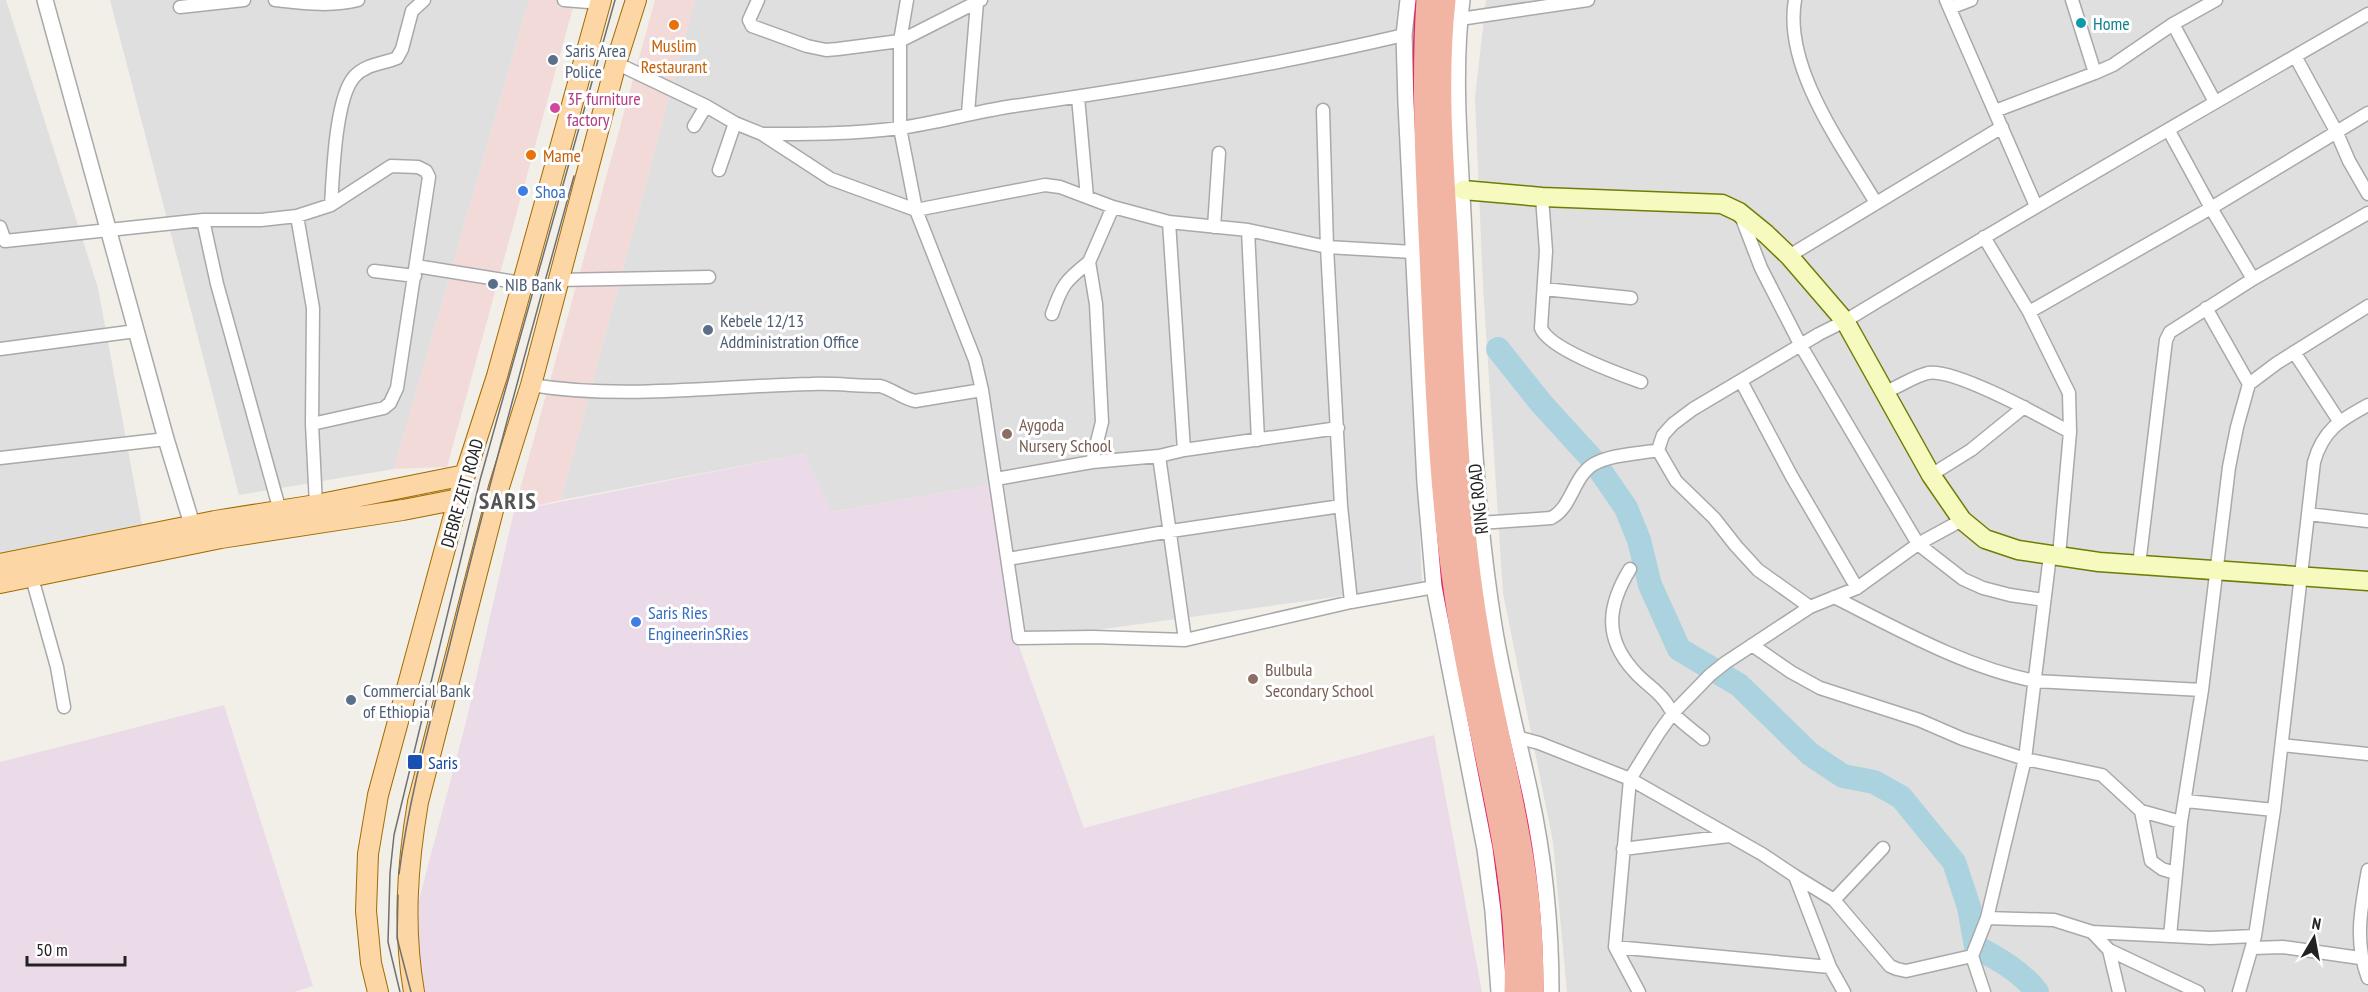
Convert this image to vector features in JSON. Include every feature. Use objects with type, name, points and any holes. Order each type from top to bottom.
[{"type":"highway","name":"RING ROAD","points":[[1427,0],[1424,41],[1427,168],[1439,458],[1459,622],[1510,897],[1515,992]]},
{"type":"highway","name":"RING ROAD","points":[[1445,0],[1441,33],[1441,100],[1457,452],[1464,530],[1480,641],[1525,873],[1532,937],[1533,992]]},
{"type":"main road","name":"DEBRE ZEIT ROAD","points":[[414,992],[407,940],[406,891],[409,852],[418,802],[499,487],[531,385],[616,63],[636,0]]},
{"type":"main road","name":"DEBRE ZEIT ROAD","points":[[378,992],[371,963],[366,911],[371,836],[389,749],[465,475],[497,376],[601,1]]},
{"type":"main road","points":[[1462,190],[1542,197],[1722,204],[1739,212],[1790,256],[1845,321],[1931,475],[1962,520],[1985,539],[2002,546],[2054,556],[2139,565],[2368,581]]},
{"type":"main road","points":[[0,583],[32,578],[195,535],[215,521],[316,506],[465,475]]},
{"type":"main road","points":[[0,564],[459,499]]},
{"type":"street","points":[[45,0],[166,439],[195,535]]},
{"type":"street","points":[[180,7],[244,0]]},
{"type":"street","points":[[275,0],[341,4],[358,0]]},
{"type":"street","points":[[331,205],[337,134],[345,96],[354,77],[369,66],[397,58],[402,49],[409,17],[424,0]]},
{"type":"street","points":[[564,0],[601,1]]},
{"type":"street","points":[[758,0],[749,20],[752,26],[807,46],[826,50],[900,40],[979,1]]},
{"type":"street","points":[[907,0],[900,40],[900,128],[916,210],[975,360],[982,390],[1019,638],[1093,636],[1185,640],[1351,602],[1434,587]]},
{"type":"street","points":[[1408,0],[1404,35],[1413,252],[1425,483],[1434,587],[1485,849],[1499,992]]},
{"type":"street","name":"RING ROAD","points":[[1462,0],[1459,106],[1472,440],[1494,627],[1530,796],[1546,896],[1551,992]]},
{"type":"street","points":[[1460,19],[1588,0]]},
{"type":"street","points":[[1795,0],[1794,40],[1808,80],[1822,111],[1876,203]]},
{"type":"street","points":[[1971,0],[1948,4],[2036,206]]},
{"type":"street","points":[[2072,0],[2095,73]]},
{"type":"street","points":[[1995,111],[2113,65],[2173,24],[2217,0]]},
{"type":"street","points":[[968,113],[979,1]]},
{"type":"street","points":[[1810,607],[1758,570],[1714,518],[1676,481],[1658,450],[1663,435],[1673,424],[1693,409],[2036,206],[2368,14]]},
{"type":"street","points":[[2173,24],[2215,102]]},
{"type":"street","points":[[762,134],[810,134],[900,128],[968,113],[1078,97],[1323,54],[1404,35]]},
{"type":"street","points":[[2295,56],[2368,194]]},
{"type":"street","points":[[616,63],[706,106],[735,123],[762,134],[831,179],[916,210],[1045,185],[1060,187],[1113,207],[1169,222],[1248,230],[1327,247],[1413,252]]},
{"type":"street","points":[[1078,97],[1087,197]]},
{"type":"street","points":[[694,126],[706,106]]},
{"type":"street","points":[[1323,110],[1327,247],[1341,506],[1351,602]]},
{"type":"street","points":[[2029,312],[2211,208],[2368,113]]},
{"type":"street","points":[[719,170],[735,123]]},
{"type":"street","points":[[1790,256],[2002,127]]},
{"type":"street","points":[[2169,131],[2253,279]]},
{"type":"street","points":[[1214,227],[1219,153]]},
{"type":"street","points":[[0,226],[2,242],[203,220],[261,220],[297,216],[331,205],[391,166],[418,167],[426,171],[429,177],[397,388],[390,403],[384,408],[312,424]]},
{"type":"street","points":[[1542,197],[1546,251],[1541,328],[1543,334],[1552,342],[1576,354],[1641,382]]},
{"type":"street","points":[[1052,314],[1061,288],[1067,279],[1089,262],[1113,207]]},
{"type":"street","points":[[1739,212],[1761,268],[1801,346],[1918,544],[1949,569],[1983,588],[2044,600]]},
{"type":"street","points":[[2139,565],[2166,340],[2170,332],[2176,326],[2253,279],[2368,213]]},
{"type":"street","points":[[297,216],[313,308],[312,424],[316,506]]},
{"type":"street","points":[[203,220],[217,284],[280,511]]},
{"type":"street","points":[[1169,222],[1184,450]]},
{"type":"street","points":[[1248,230],[1258,440]]},
{"type":"street","points":[[1984,237],[2029,312],[2069,393],[2070,432],[2054,556],[2044,600],[2025,759],[1987,918],[1976,948],[1984,992]]},
{"type":"street","points":[[1089,262],[1096,304],[1102,422],[1092,462]]},
{"type":"street","points":[[374,271],[415,271],[522,283]]},
{"type":"street","points":[[558,280],[709,277]]},
{"type":"street","points":[[1544,289],[1631,298]]},
{"type":"street","points":[[2170,936],[2181,822],[2202,690],[2229,467],[2236,428],[2249,384],[2294,352],[2368,306]]},
{"type":"street","points":[[2206,308],[2249,384]]},
{"type":"street","points":[[0,349],[136,331]]},
{"type":"street","points":[[2294,352],[2339,421]]},
{"type":"street","points":[[1885,392],[1928,373],[1941,373],[2024,408],[2070,432]]},
{"type":"street","points":[[1741,381],[1792,477],[1857,588]]},
{"type":"street","points":[[531,385],[569,391],[604,393],[812,384],[880,386],[905,399],[915,401],[982,390]]},
{"type":"street","points":[[2239,992],[2253,942],[2274,810],[2308,514],[2318,450],[2322,440],[2339,421],[2368,405]]},
{"type":"street","points":[[1931,475],[1971,450],[2024,408]]},
{"type":"street","points":[[996,480],[1092,462],[1160,456],[1184,450],[1338,428]]},
{"type":"street","points":[[0,458],[166,439]]},
{"type":"street","points":[[1480,523],[1551,518],[1559,514],[1581,477],[1594,464],[1608,459],[1658,450]]},
{"type":"street","points":[[1160,456],[1185,640]]},
{"type":"street","points":[[1008,559],[1171,531],[1341,506]]},
{"type":"street","points":[[2308,514],[2368,521]]},
{"type":"street","points":[[1639,992],[1615,947],[1630,779],[1673,713],[1725,663],[1810,607],[1857,588],[1918,544],[1962,520]]},
{"type":"street","points":[[1630,569],[1619,587],[1612,606],[1612,625],[1617,645],[1633,671],[1665,700],[1673,713],[1703,739]]},
{"type":"street","points":[[32,578],[57,667],[64,707]]},
{"type":"street","points":[[1834,597],[1957,656],[2011,676],[2035,681],[2202,690]]},
{"type":"street","points":[[1752,645],[1791,672],[1820,688],[1919,720],[1963,739],[2025,759],[2102,775],[2141,812],[2181,822]]},
{"type":"street","points":[[1517,737],[1539,743],[1630,779],[1762,854],[1834,900],[1890,966],[1906,971],[1976,948]]},
{"type":"street","points":[[2282,745],[2368,754]]},
{"type":"street","points":[[2186,801],[2274,810]]},
{"type":"street","points":[[2141,812],[2151,861],[2162,869],[2175,873]]},
{"type":"street","points":[[1623,849],[1729,836]]},
{"type":"street","points":[[1834,900],[1883,848]]},
{"type":"street","points":[[2368,870],[2360,929],[2360,958],[2368,978]]},
{"type":"street","points":[[1796,876],[1830,967],[1844,992]]},
{"type":"street","points":[[1987,918],[2048,919],[2092,932],[2253,942],[2360,958]]},
{"type":"street","points":[[2092,932],[2109,950],[2198,992]]},
{"type":"street","points":[[1615,947],[1830,967]]},
{"type":"street","points":[[2109,950],[2119,992]]},
{"type":"shaded area","points":[[0,0],[6,0],[98,288],[144,536],[0,562]]},
{"type":"shaded area","points":[[110,0],[529,0],[394,469],[239,495]]},
{"type":"shaded area","points":[[529,0],[575,0],[447,467],[394,469]]},
{"type":"shaded area","points":[[655,0],[695,0],[561,500],[514,511]]},
{"type":"shaded area","points":[[695,0],[1407,0],[1400,33],[1422,585],[1017,641],[995,484],[831,512],[804,454],[561,500]]},
{"type":"shaded area","points":[[1486,0],[2368,0],[2368,992],[1567,992],[1553,842],[1503,593],[1483,287],[1475,98]]},
{"type":"shaded area","points":[[804,454],[832,512],[995,484],[1017,641],[1084,828],[1434,735],[1482,992],[425,992],[410,934],[467,718],[514,511]]},
{"type":"shaded area","points":[[224,705],[313,986],[294,992],[0,992],[0,762]]},
{"type":"waterway","points":[[1498,349],[1541,403],[1593,460],[1626,508],[1639,540],[1650,585],[1679,649],[1739,685],[1810,754],[1843,776],[1874,782],[1901,797],[1954,862],[1969,907],[1976,947],[2017,972],[2037,992]]},
{"type":"tram line","points":[[400,992],[388,942],[390,873],[394,835],[480,480],[615,0]]},
{"type":"tram line","points":[[399,874],[403,845],[428,730],[495,468],[574,176]]},
{"type":"tram line","points":[[398,895],[397,938],[411,992]]},
{"type":"place","name":"Home","points":[[2081,23]]},
{"type":"place","name":"Muslim Restaurant","points":[[674,25]]},
{"type":"place","name":"Saris Area Police","points":[[553,60]]},
{"type":"place","name":"3F furniture factory","points":[[555,108]]},
{"type":"place","name":"Mame","points":[[531,155]]},
{"type":"place","name":"Shoa","points":[[523,191]]},
{"type":"place","name":"NIB Bank","points":[[493,284]]},
{"type":"place","name":"Kebele 12/13 Addministration Office","points":[[708,330]]},
{"type":"place","name":"Aygoda Nursery School","points":[[1007,434]]},
{"type":"place","name":"Saris Ries EngineerinSRies","points":[[636,622]]},
{"type":"place","name":"Bulbula Secondary School","points":[[1253,679]]},
{"type":"place","name":"Commercial Bank of Ethiopia","points":[[351,700]]},
{"type":"place","name":"Saris","points":[[415,762]]},
{"type":"district","name":"SARIS","points":[[508,500]]}]
